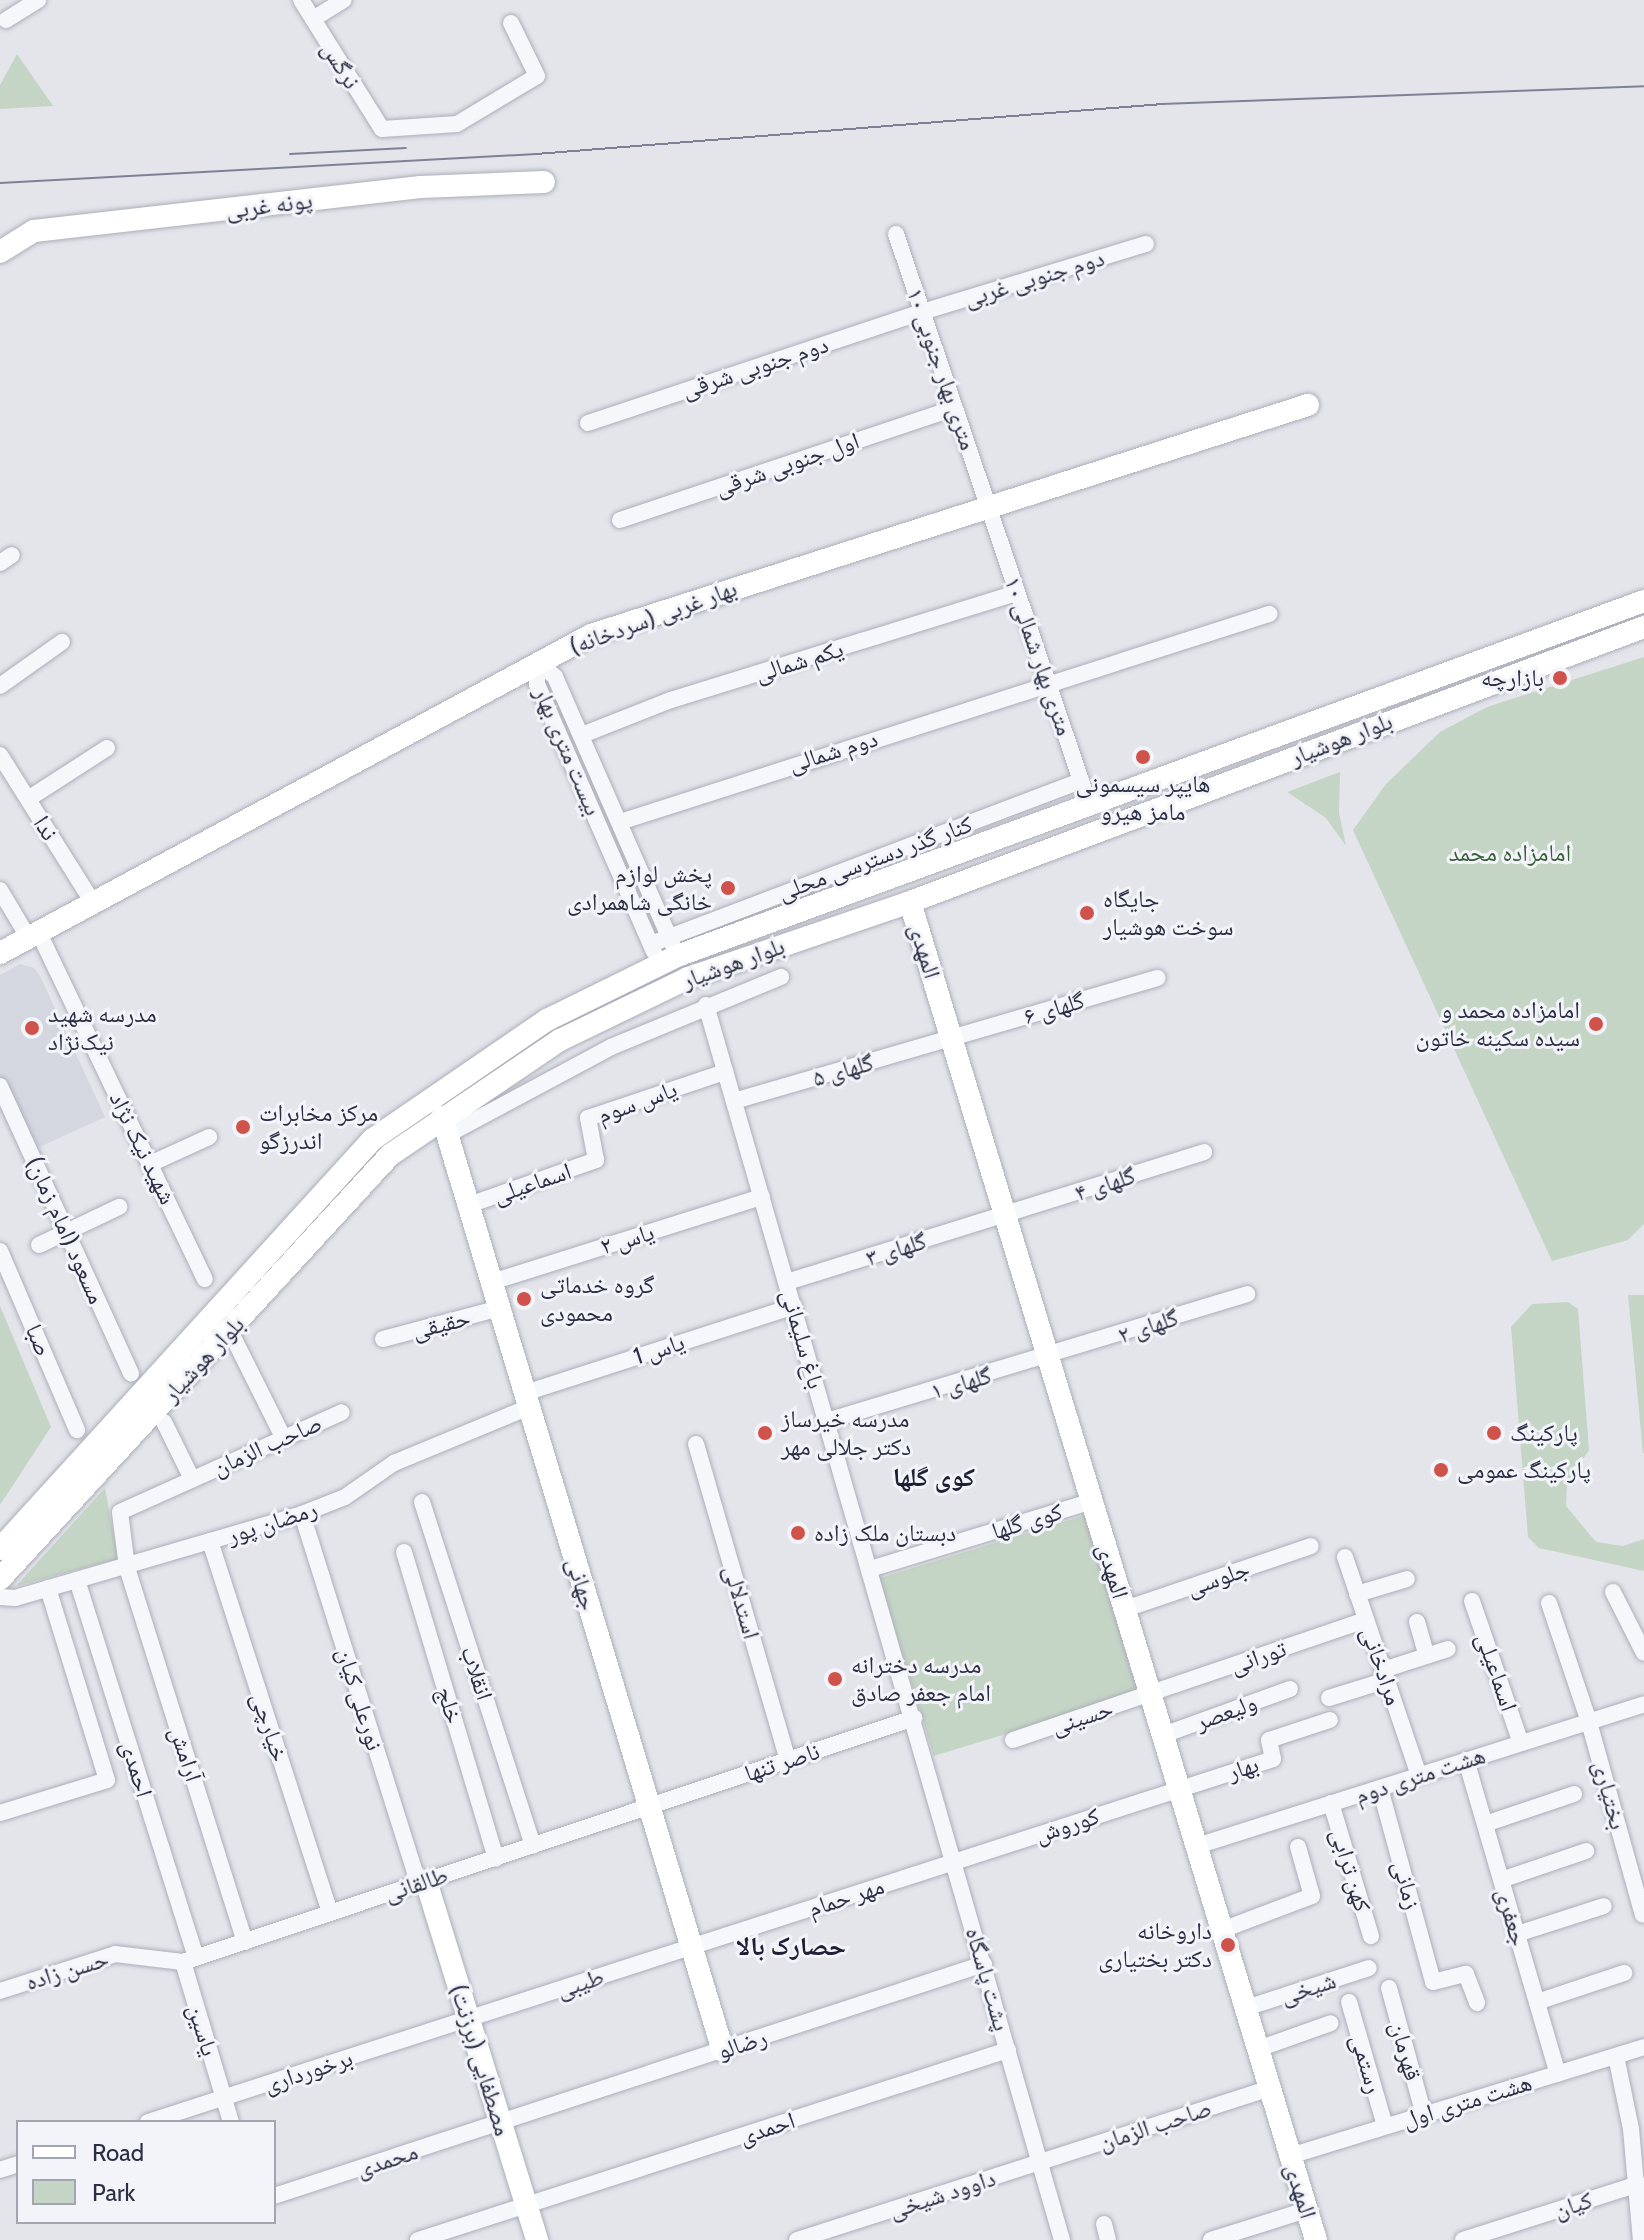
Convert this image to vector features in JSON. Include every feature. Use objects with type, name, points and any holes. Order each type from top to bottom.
[{"type":"street","points":[[6,20],[38,0]]},
{"type":"street","name":"نرگس","points":[[301,0],[382,129],[457,124],[537,76],[511,23]]},
{"type":"street","points":[[313,19],[344,0]]},
{"type":"street","name":"پونه غربی","points":[[0,252],[34,231],[421,187],[544,182]]},
{"type":"street","name":"۱۰ متری بهار جنوبی","points":[[896,234],[988,505]]},
{"type":"street","name":"دوم جنوبی غربی","points":[[922,312],[1146,244]]},
{"type":"street","name":"دوم جنوبی شرقی","points":[[588,423],[922,312]]},
{"type":"street","name":"بهار غربی (سردخانه)","points":[[2,949],[591,635],[988,505],[1308,405]]},
{"type":"street","name":"اول جنوبی شرقی","points":[[620,520],[955,408]]},
{"type":"street","name":"۱۰ متری بهار شمالی","points":[[988,505],[1090,807]]},
{"type":"street","name":"یکم شمالی","points":[[582,735],[671,700],[1017,593]]},
{"type":"street","name":"بلوار هوشیار","points":[[0,1579],[230,1318],[373,1139],[435,1093],[547,1020],[664,950],[1090,807],[1644,601]]},
{"type":"street","name":"دوم شمالی","points":[[620,822],[1269,614]]},
{"type":"street","name":"بلوار هوشیار","points":[[262,1278],[390,1155],[445,1126],[598,1019],[688,978],[910,902],[1644,627]]},
{"type":"street","points":[[0,686],[62,642]]},
{"type":"street","name":"بیست متری بهار","points":[[538,662],[555,677],[582,735],[620,822],[664,950]]},
{"type":"street","name":"بیست متری بهار","points":[[538,662],[537,684],[664,950]]},
{"type":"street","points":[[28,799],[107,748]]},
{"type":"street","name":"ندا","points":[[0,755],[92,901]]},
{"type":"street","name":"کنار گذر دسترسی محلی","points":[[664,950],[1081,781]]},
{"type":"street","name":"شهید نیک نژاد","points":[[0,890],[33,934],[205,1279]]},
{"type":"street","name":"المهدی","points":[[910,902],[1316,2240]]},
{"type":"street","points":[[445,1126],[611,1047],[706,1005],[781,977]]},
{"type":"street","name":"گلهای ۶","points":[[952,1038],[1157,978]]},
{"type":"street","name":"باغ سلیمانی","points":[[706,1005],[914,1718]]},
{"type":"street","points":[[598,1019],[611,1047]]},
{"type":"street","name":"گلهای ۵","points":[[734,1101],[952,1038]]},
{"type":"street","name":"یاس سوم","points":[[596,1160],[588,1118],[725,1072]]},
{"type":"street","name":"مسعود (امام زمان)","points":[[0,1086],[131,1374]]},
{"type":"street","name":"جهانی","points":[[445,1126],[723,2051]]},
{"type":"street","points":[[150,1164],[209,1137]]},
{"type":"street","name":"گلهای ۴","points":[[1005,1215],[1204,1152]]},
{"type":"street","name":"اسماعیلی","points":[[469,1205],[596,1160]]},
{"type":"street","name":"یاس ۲","points":[[492,1282],[762,1197]]},
{"type":"street","points":[[39,1245],[119,1207]]},
{"type":"street","name":"گلهای ۳","points":[[787,1282],[1005,1215]]},
{"type":"street","name":"صبا","points":[[0,1251],[77,1430]]},
{"type":"street","name":"گلهای ۲","points":[[1049,1358],[1247,1294]]},
{"type":"street","name":"یاس 1","points":[[527,1400],[794,1306]]},
{"type":"street","name":"حقیقی","points":[[383,1339],[500,1308]]},
{"type":"street","points":[[230,1318],[283,1437]]},
{"type":"street","name":"بلوار هوشیار","points":[[0,1549],[230,1318]]},
{"type":"street","name":"گلهای ۱","points":[[827,1421],[1049,1358]]},
{"type":"street","name":"رمضان پور","points":[[0,1597],[127,1567],[302,1514],[345,1497],[394,1463],[527,1400]]},
{"type":"street","name":"صاحب الزمان","points":[[127,1567],[120,1512],[342,1412]]},
{"type":"street","name":"صاحب الزمان","points":[[164,1422],[192,1479]]},
{"type":"street","name":"استدلالی","points":[[696,1444],[788,1760]]},
{"type":"street","name":"کوی گلها","points":[[870,1569],[1092,1501]]},
{"type":"street","name":"انقلاب","points":[[422,1502],[533,1845]]},
{"type":"street","name":"نورعلی کیان","points":[[302,1514],[422,1882]]},
{"type":"street","name":"خیارچی","points":[[210,1541],[330,1913]]},
{"type":"street","name":"جلوسی","points":[[1125,1609],[1311,1546]]},
{"type":"street","name":"خلج","points":[[404,1552],[496,1858]]},
{"type":"street","name":"مرادخانی","points":[[1345,1557],[1419,1776]]},
{"type":"street","name":"آرامش","points":[[127,1567],[245,1942]]},
{"type":"street","points":[[1357,1594],[1407,1579]]},
{"type":"street","name":"احمدی","points":[[77,1580],[189,1960]]},
{"type":"street","points":[[0,1813],[107,1780],[48,1588]]},
{"type":"street","points":[[1613,1592],[1644,1653]]},
{"type":"street","name":"اسماعیلی","points":[[1472,1601],[1521,1743]]},
{"type":"street","name":"بختیاری","points":[[1549,1603],[1589,1722],[1643,1915]]},
{"type":"street","name":"تورانی","points":[[1151,1694],[1366,1620]]},
{"type":"street","points":[[1417,1622],[1427,1656]]},
{"type":"street","points":[[1329,1698],[1448,1649]]},
{"type":"street","name":"ولیعصر","points":[[1163,1735],[1290,1689]]},
{"type":"street","name":"حسینی","points":[[1013,1740],[1151,1694]]},
{"type":"street","name":"هشت متری دوم","points":[[1197,1846],[1644,1704]]},
{"type":"street","name":"ناصر تنها","points":[[649,1806],[914,1718]]},
{"type":"street","name":"پشت پاسگاه","points":[[914,1718],[1062,2240]]},
{"type":"street","name":"بهار","points":[[1179,1789],[1273,1759],[1269,1740],[1330,1720]]},
{"type":"street","name":"جعفری","points":[[1466,1760],[1558,2074]]},
{"type":"street","name":"زمانی","points":[[1380,1788],[1433,1982],[1466,1974],[1477,2003]]},
{"type":"street","name":"کوروش","points":[[955,1862],[1179,1789]]},
{"type":"street","points":[[1485,1824],[1574,1794]]},
{"type":"street","name":"کهن ترابی","points":[[1331,1803],[1371,1936]]},
{"type":"street","name":"طالقانی","points":[[189,1960],[649,1806]]},
{"type":"street","points":[[1222,1930],[1312,1896],[1298,1847]]},
{"type":"street","points":[[1501,1880],[1586,1851]]},
{"type":"street","name":"مهر حمام","points":[[692,1947],[955,1862]]},
{"type":"street","name":"مصطفایی (برزنت)","points":[[422,1882],[537,2240]]},
{"type":"street","points":[[1517,1934],[1604,1906]]},
{"type":"street","name":"طیبی","points":[[468,2019],[692,1947]]},
{"type":"street","name":"حسن زاده","points":[[0,1991],[115,1954],[189,1960]]},
{"type":"street","name":"یاسین","points":[[189,1960],[224,2098]]},
{"type":"street","name":"رضالو","points":[[501,2124],[984,1964]]},
{"type":"street","name":"شیخی","points":[[1246,2008],[1369,1968]]},
{"type":"street","points":[[1537,2002],[1624,1973]]},
{"type":"street","name":"قهرمان","points":[[1389,1988],[1424,2115]]},
{"type":"street","name":"رستمی","points":[[1349,2002],[1385,2126]]},
{"type":"street","name":"برخورداری","points":[[154,2120],[468,2019]]},
{"type":"street","points":[[1258,2049],[1331,2023]]},
{"type":"street","name":"هشت متری اول","points":[[1290,2156],[1644,2047]]},
{"type":"street","name":"احمدی","points":[[418,2240],[1008,2050]]},
{"type":"street","points":[[1616,2056],[1638,2184],[1641,2240]]},
{"type":"street","name":"صاحب الزمان","points":[[1041,2163],[1270,2088]]},
{"type":"street","points":[[224,2098],[230,2120]]},
{"type":"street","name":"محمدی","points":[[276,2195],[501,2124]]},
{"type":"street","name":"داوود شیخی","points":[[797,2240],[1041,2163]]},
{"type":"street","name":"کیان","points":[[1463,2240],[1638,2184]]},
{"type":"street","points":[[1211,2240],[1307,2210]]},
{"type":"shaded area","name":"مدرسه شهید نیک‌نژاد","points":[[20,964],[34,968],[40,976],[105,1117],[33,1150],[0,1080],[0,975]]},
{"type":"green space","points":[[17,54],[53,106],[0,109],[0,85]]},
{"type":"green space","name":"امامزاده محمد","points":[[1644,657],[1644,1224],[1628,1240],[1552,1261],[1353,830],[1386,784],[1440,732],[1487,707]]},
{"type":"green space","points":[[1340,772],[1339,813],[1346,846],[1326,818],[1287,792]]},
{"type":"green space","points":[[1628,1295],[1644,1295],[1644,1453],[1643,1453]]},
{"type":"green space","points":[[1568,1302],[1578,1309],[1589,1450],[1567,1484],[1566,1506],[1596,1542],[1623,1546],[1644,1539],[1644,1571],[1539,1548],[1528,1537],[1511,1327],[1532,1304]]},
{"type":"green space","points":[[0,1306],[51,1427],[0,1505]]},
{"type":"green space","points":[[105,1488],[118,1559],[16,1586]]},
{"type":"green space","points":[[1086,1515],[1140,1693],[934,1756],[879,1578]]},
{"type":"tram line","points":[[0,183],[536,154],[1163,104],[1644,86]]},
{"type":"tram line","points":[[290,154],[406,148]]},
{"type":"place","name":"بازارچه","points":[[1560,678]]},
{"type":"place","name":"هایپر سیسمونی مامز هیرو","points":[[1143,757]]},
{"type":"place","name":"پخش لوازم خانگی شاهمرادی","points":[[728,888]]},
{"type":"place","name":"جایگاه سوخت هوشیار","points":[[1087,913]]},
{"type":"place","name":"امامزاده محمد و سیده سکینه خاتون","points":[[1596,1024]]},
{"type":"place","name":"مدرسه شهید نیک‌نژاد","points":[[32,1028]]},
{"type":"place","name":"مرکز مخابرات اندرزگو","points":[[243,1127]]},
{"type":"place","name":"گروه خدماتی محمودی","points":[[524,1299]]},
{"type":"place","name":"مدرسه خیرساز دکتر جلالی مهر","points":[[765,1433]]},
{"type":"place","name":"پارکینگ","points":[[1494,1433]]},
{"type":"place","name":"پارکینگ عمومی","points":[[1441,1470]]},
{"type":"place","name":"دبستان ملک زاده","points":[[798,1533]]},
{"type":"place","name":"مدرسه دخترانه امام جعفر صادق","points":[[835,1679]]},
{"type":"place","name":"داروخانه دکتر بختیاری","points":[[1228,1945]]},
{"type":"district","name":"کوی گلها","points":[[934,1478]]},
{"type":"district","name":"حصارک بالا","points":[[791,1947]]}]
